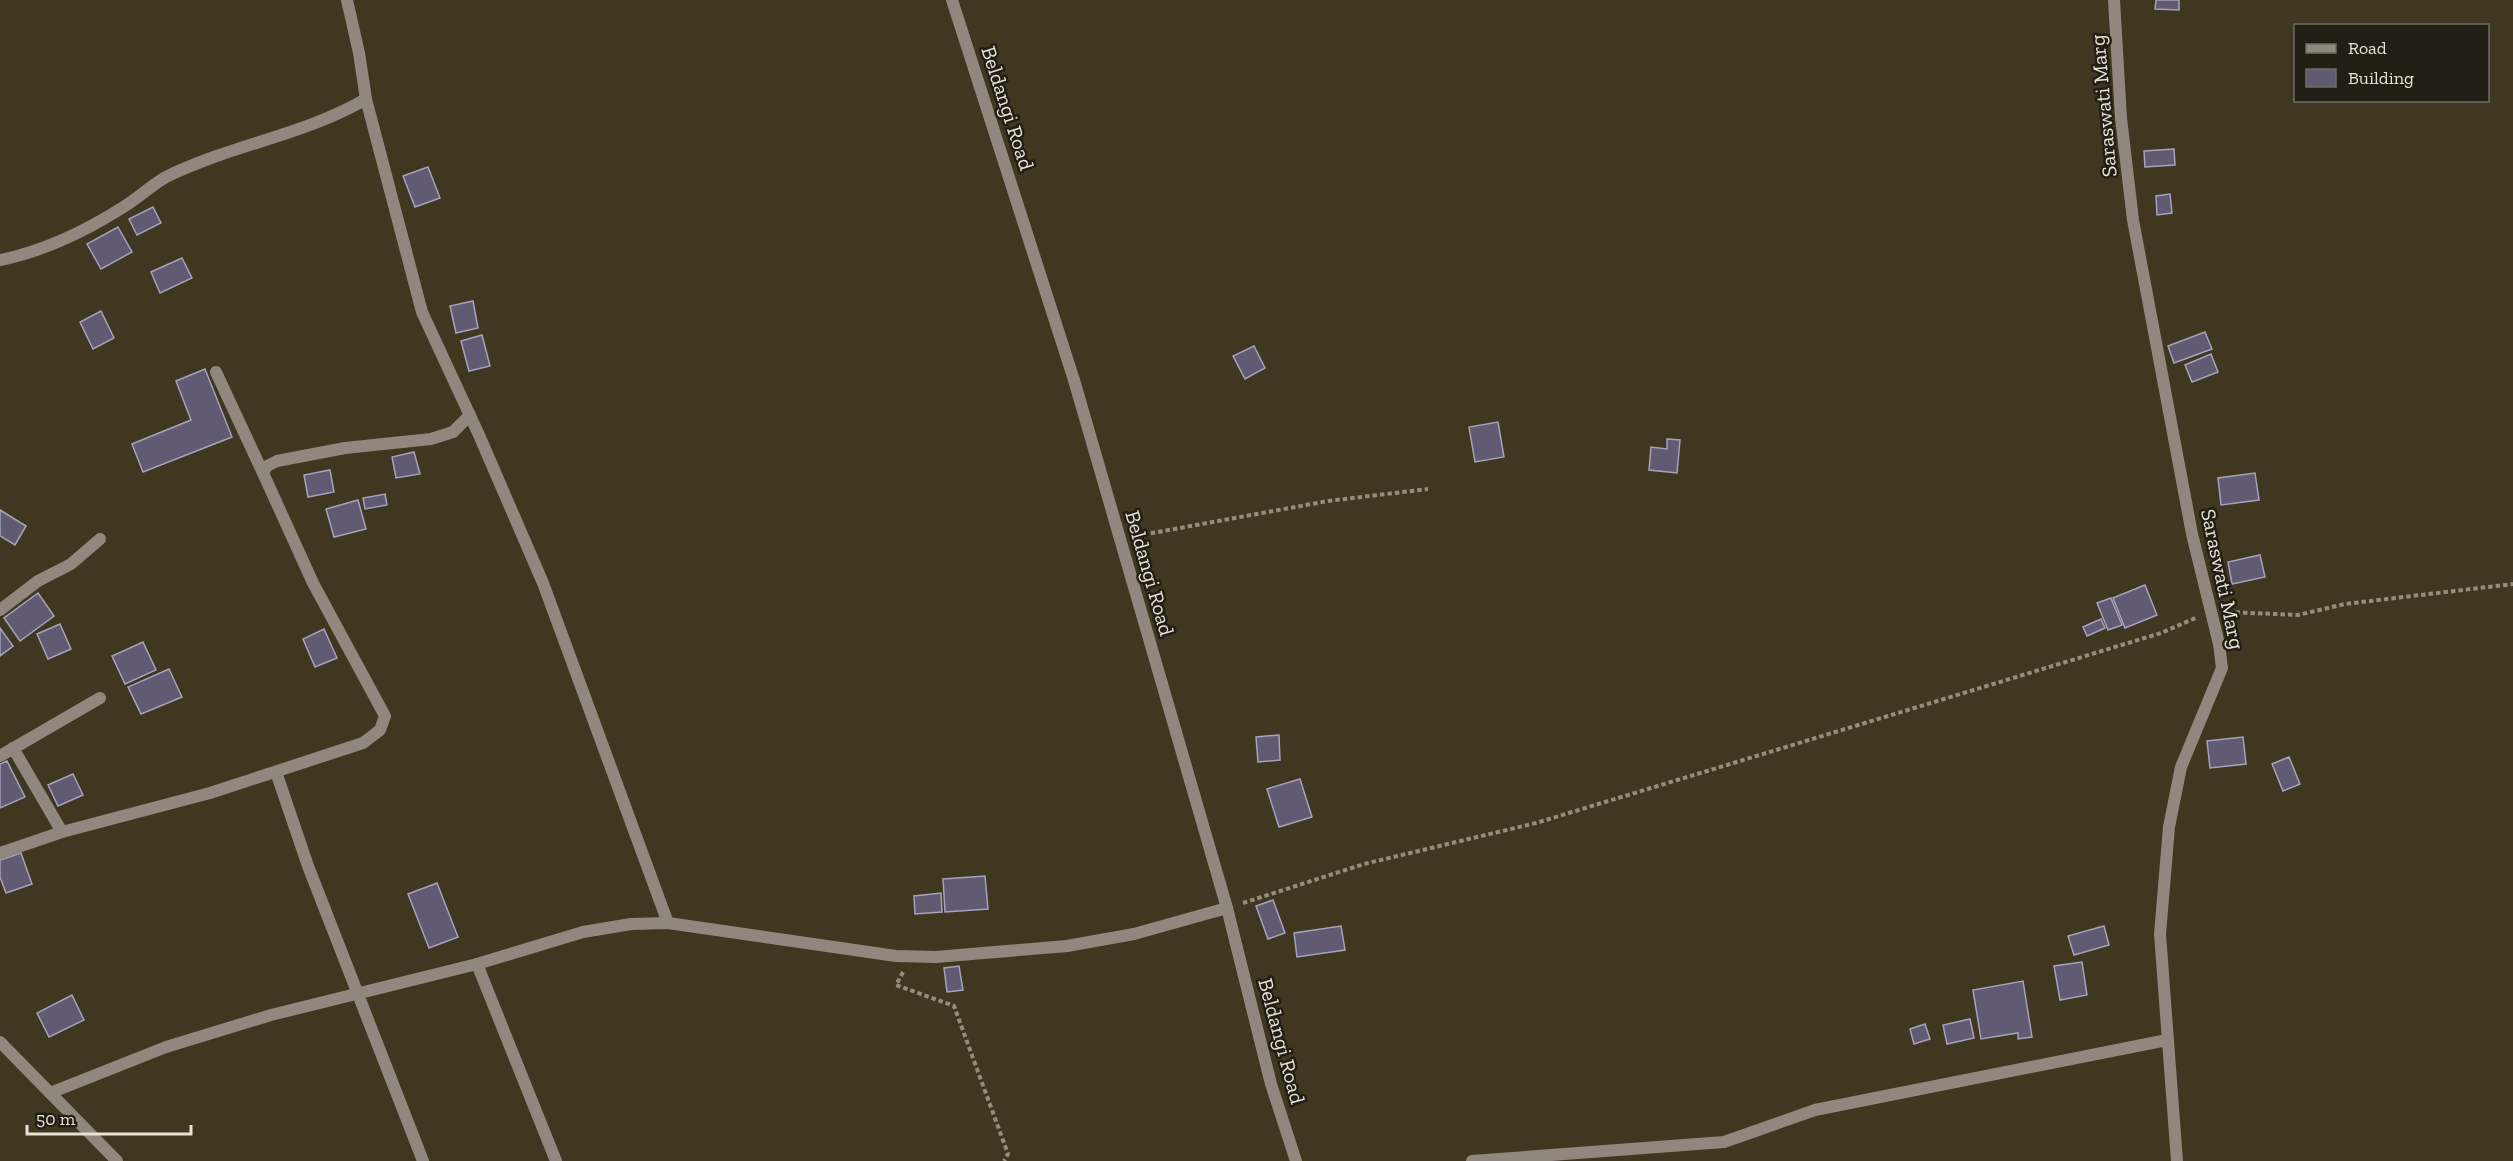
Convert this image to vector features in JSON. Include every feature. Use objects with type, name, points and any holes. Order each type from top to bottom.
[{"type":"street","points":[[346,0],[359,53],[366,99],[422,312],[471,415],[543,583],[668,923]]},
{"type":"street","name":"Beldangi Road","points":[[952,0],[1074,380],[1227,908],[1272,1084],[1296,1161]]},
{"type":"street","name":"Saraswati Marg","points":[[2114,0],[2121,118],[2133,220],[2192,534],[2222,668],[2181,767],[2169,826],[2160,934],[2177,1161]]},
{"type":"street","points":[[0,260],[25,255],[62,242],[124,206],[165,178],[245,145],[339,115],[366,99]]},
{"type":"street","points":[[0,853],[62,832],[210,793],[276,772],[363,742],[380,730],[385,716],[313,583],[216,372]]},
{"type":"street","points":[[262,473],[267,466],[277,461],[345,448],[431,439],[453,432],[471,415]]},
{"type":"street","points":[[0,610],[38,581],[71,564],[100,539]]},
{"type":"street","points":[[0,756],[100,698]]},
{"type":"street","points":[[13,748],[62,832]]},
{"type":"street","points":[[276,772],[308,866],[423,1161]]},
{"type":"street","points":[[50,1093],[166,1047],[271,1015],[477,964],[584,932],[631,924],[668,923],[896,956],[936,957],[1067,946],[1134,934],[1227,908]]},
{"type":"street","points":[[477,964],[556,1161]]},
{"type":"street","points":[[1472,1161],[1724,1142],[1815,1110],[2167,1040]]},
{"type":"street","points":[[0,1042],[117,1161]]},
{"type":"path","points":[[1120,539],[1328,501],[1428,489]]},
{"type":"path","points":[[1227,908],[1364,864],[1536,823],[2161,633],[2211,612],[2298,615],[2345,604],[2513,584]]},
{"type":"path","points":[[912,970],[903,971],[896,985],[954,1006],[1008,1154],[1004,1161]]},
{"type":"building","points":[[2156,0],[2179,0],[2179,10],[2155,9]]},
{"type":"building","points":[[2174,149],[2175,165],[2145,167],[2144,151]]},
{"type":"building","points":[[428,167],[440,198],[415,207],[403,176]]},
{"type":"building","points":[[2170,194],[2172,213],[2157,215],[2156,196]]},
{"type":"building","points":[[153,207],[161,223],[137,235],[129,219]]},
{"type":"building","points":[[118,227],[132,252],[101,269],[87,244]]},
{"type":"building","points":[[182,258],[192,278],[160,293],[151,272]]},
{"type":"building","points":[[473,301],[478,328],[456,333],[450,306]]},
{"type":"building","points":[[101,311],[114,338],[93,349],[80,322]]},
{"type":"building","points":[[2205,332],[2212,349],[2174,363],[2168,346]]},
{"type":"building","points":[[482,335],[490,366],[469,371],[461,341]]},
{"type":"building","points":[[1254,346],[1265,368],[1245,379],[1233,356]]},
{"type":"building","points":[[2211,354],[2218,372],[2192,382],[2185,365]]},
{"type":"building","points":[[205,369],[232,437],[143,472],[132,444],[191,420],[176,381]]},
{"type":"building","points":[[1498,422],[1504,457],[1475,462],[1469,427]]},
{"type":"building","points":[[1667,439],[1680,440],[1677,473],[1649,470],[1651,447],[1667,449]]},
{"type":"building","points":[[414,452],[420,474],[396,478],[392,457]]},
{"type":"building","points":[[330,470],[334,492],[308,497],[304,475]]},
{"type":"building","points":[[2255,473],[2259,500],[2221,505],[2218,478]]},
{"type":"building","points":[[385,494],[387,505],[365,509],[363,498]]},
{"type":"building","points":[[358,500],[366,529],[334,537],[326,509]]},
{"type":"building","points":[[0,510],[26,526],[15,545],[0,536]]},
{"type":"building","points":[[2260,555],[2265,577],[2232,584],[2228,562]]},
{"type":"building","points":[[2145,585],[2157,615],[2125,628],[2113,598]]},
{"type":"building","points":[[38,593],[54,616],[20,641],[4,618]]},
{"type":"building","points":[[2111,598],[2122,625],[2108,630],[2097,603]]},
{"type":"building","points":[[2101,619],[2105,628],[2087,636],[2083,627]]},
{"type":"building","points":[[60,624],[71,649],[48,659],[37,634]]},
{"type":"building","points":[[0,628],[13,646],[0,656]]},
{"type":"building","points":[[324,629],[337,658],[315,667],[303,639]]},
{"type":"building","points":[[143,642],[156,670],[125,684],[112,656]]},
{"type":"building","points":[[169,669],[182,697],[141,714],[128,687]]},
{"type":"building","points":[[1279,735],[1280,760],[1258,762],[1256,737]]},
{"type":"building","points":[[2243,737],[2246,764],[2210,768],[2207,741]]},
{"type":"building","points":[[2289,757],[2300,784],[2283,791],[2272,764]]},
{"type":"building","points":[[7,761],[25,797],[0,808],[0,764]]},
{"type":"building","points":[[73,774],[83,795],[58,806],[48,785]]},
{"type":"building","points":[[1300,779],[1312,817],[1279,827],[1267,789]]},
{"type":"building","points":[[21,853],[32,884],[6,893],[0,877],[0,860]]},
{"type":"building","points":[[985,876],[988,909],[945,912],[943,879]]},
{"type":"building","points":[[437,883],[458,937],[429,948],[408,894]]},
{"type":"building","points":[[941,893],[942,912],[915,914],[914,896]]},
{"type":"building","points":[[1273,900],[1285,933],[1268,939],[1256,906]]},
{"type":"building","points":[[1341,926],[1345,950],[1297,957],[1294,933]]},
{"type":"building","points":[[2104,926],[2109,945],[2074,955],[2068,936]]},
{"type":"building","points":[[2082,962],[2087,995],[2060,1000],[2054,966]]},
{"type":"building","points":[[959,966],[963,990],[947,992],[944,968]]},
{"type":"building","points":[[2023,981],[2032,1037],[2018,1039],[2018,1033],[1981,1039],[1973,990]]},
{"type":"building","points":[[72,995],[84,1020],[49,1037],[37,1013]]},
{"type":"building","points":[[1970,1019],[1974,1038],[1947,1044],[1943,1025]]},
{"type":"building","points":[[1925,1024],[1930,1039],[1914,1044],[1910,1029]]}]
